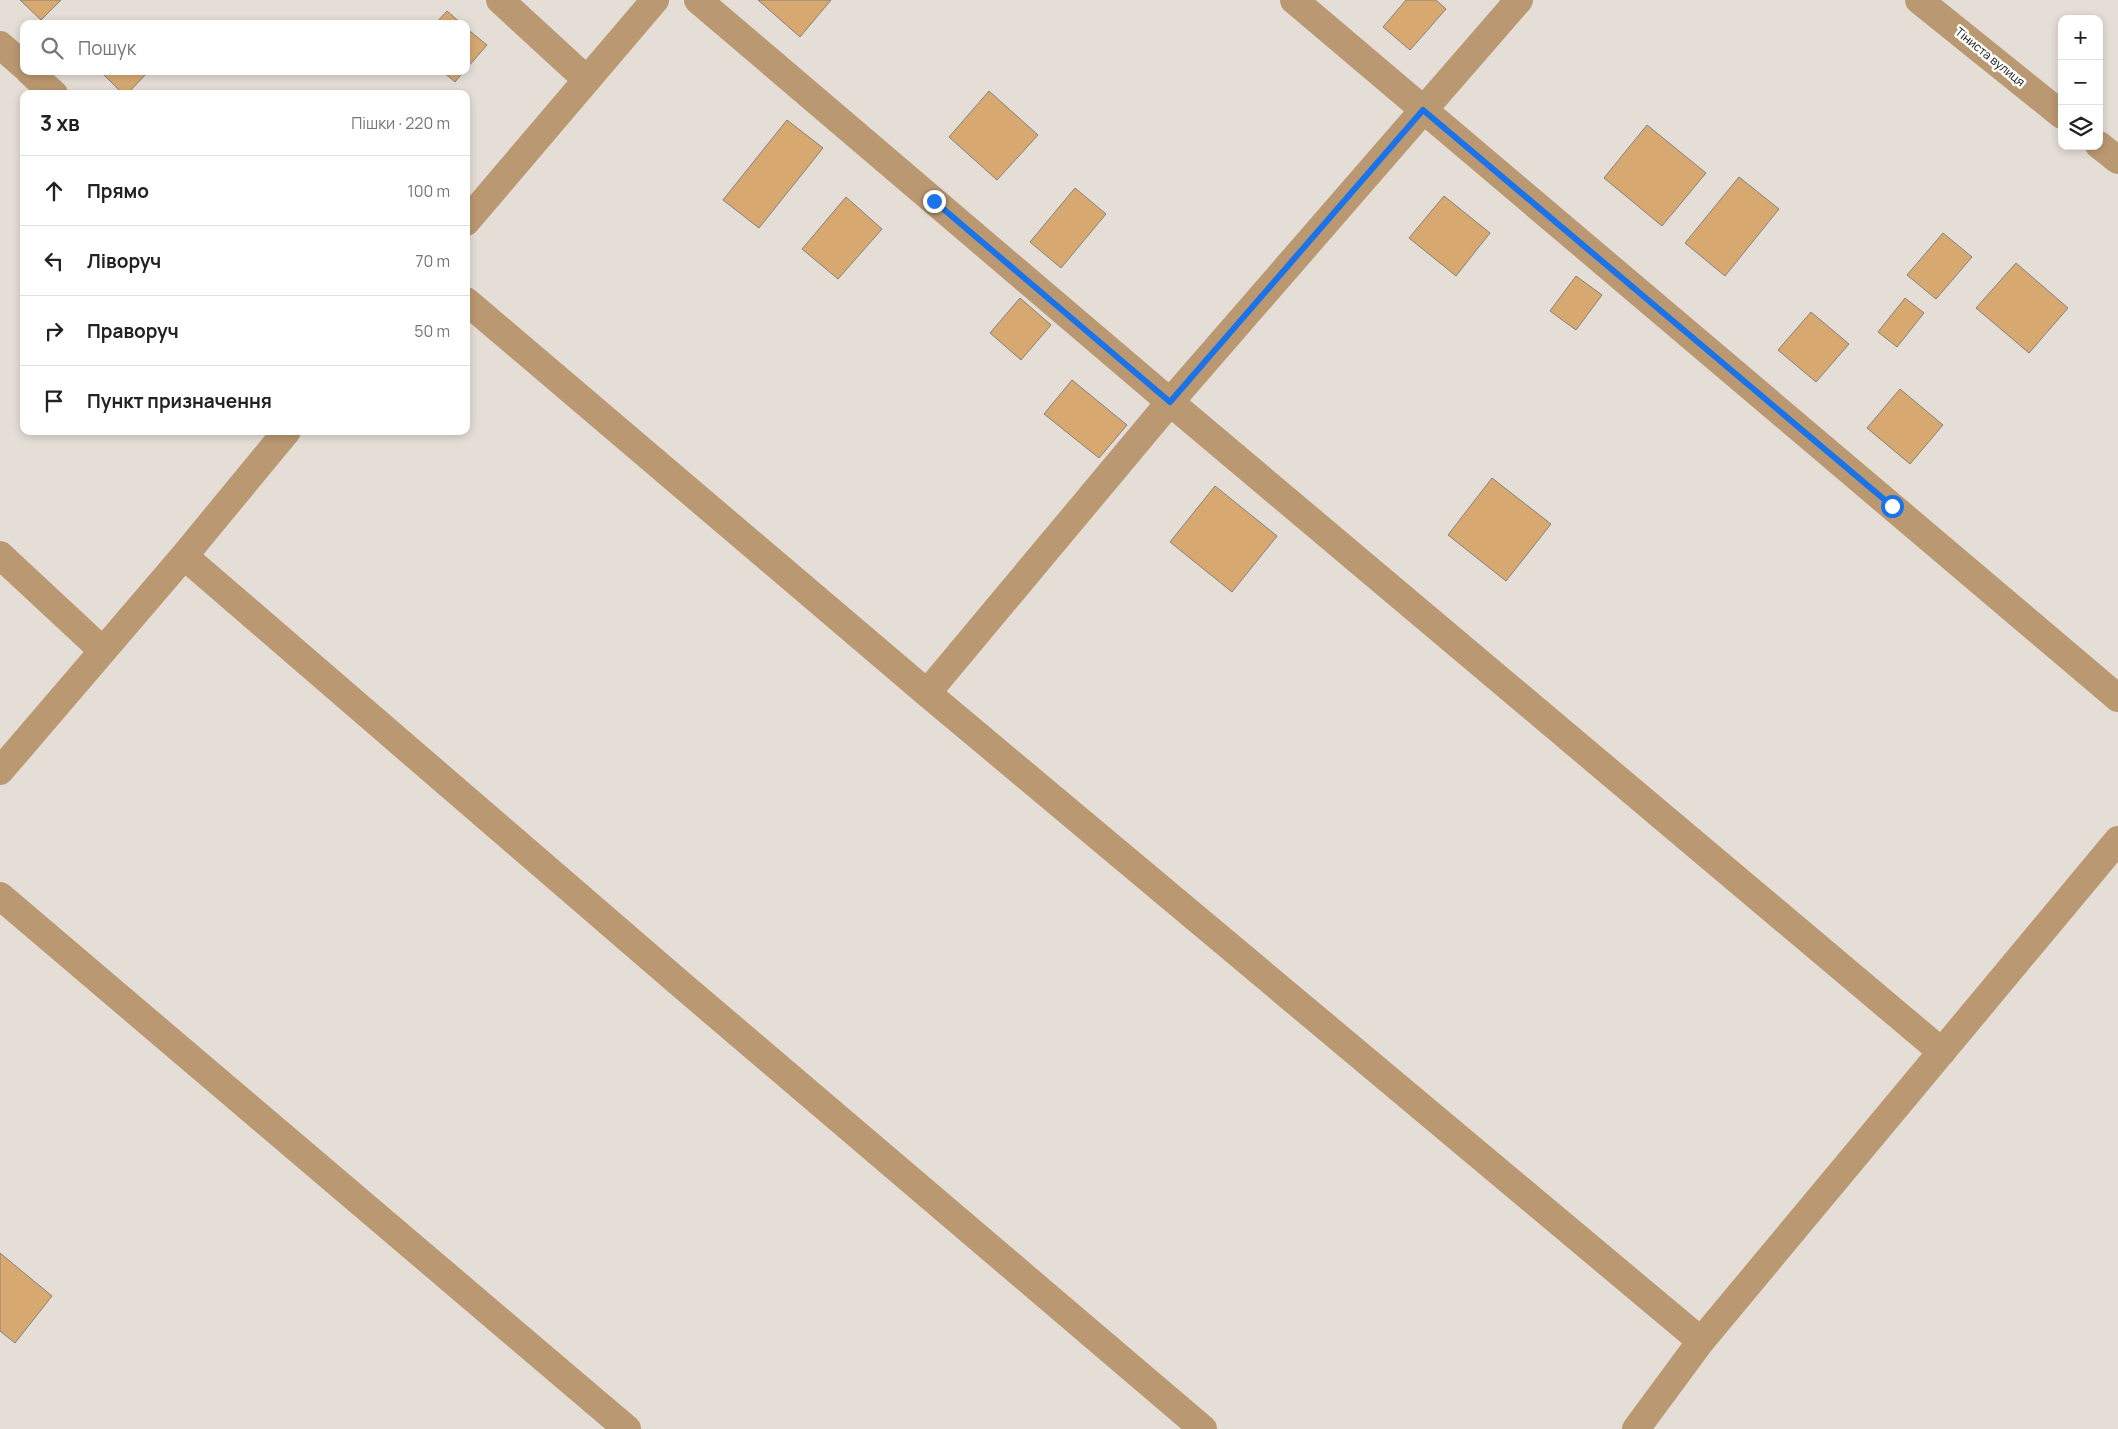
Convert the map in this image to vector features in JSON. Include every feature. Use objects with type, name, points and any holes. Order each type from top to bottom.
[{"type":"street","points":[[500,0],[587,80]]},
{"type":"street","points":[[470,217],[655,0]]},
{"type":"street","points":[[698,0],[1170,402],[1942,1052]]},
{"type":"street","points":[[1294,0],[2118,698]]},
{"type":"street","points":[[927,693],[1170,402],[1519,0]]},
{"type":"street","name":"Тіниста вулиця","points":[[1919,0],[2058,112]]},
{"type":"street","points":[[0,44],[20,62]]},
{"type":"street","points":[[33,75],[50,90]]},
{"type":"street","points":[[2103,148],[2118,160]]},
{"type":"street","points":[[470,305],[927,693],[1701,1341]]},
{"type":"street","points":[[0,771],[184,556],[284,435]]},
{"type":"street","points":[[0,555],[102,650]]},
{"type":"street","points":[[184,556],[669,974],[1203,1429]]},
{"type":"street","points":[[1636,1429],[1701,1341],[2118,840]]},
{"type":"street","points":[[0,896],[626,1429]]},
{"type":"building","points":[[20,0],[61,0],[41,20]]},
{"type":"building","points":[[758,0],[831,0],[800,37]]},
{"type":"building","points":[[1406,0],[1436,0],[1446,9],[1410,50],[1383,27]]},
{"type":"building","points":[[447,11],[457,20],[439,20]]},
{"type":"building","points":[[470,31],[487,45],[470,64]]},
{"type":"building","points":[[104,75],[145,75],[131,90],[119,90]]},
{"type":"building","points":[[447,75],[461,75],[455,82]]},
{"type":"building","points":[[989,91],[1038,135],[997,180],[949,137]]},
{"type":"building","points":[[787,120],[823,148],[759,228],[723,200]]},
{"type":"building","points":[[1647,125],[1706,173],[1662,226],[1604,178]]},
{"type":"building","points":[[1739,177],[1779,209],[1725,276],[1685,243]]},
{"type":"building","points":[[1075,188],[1106,214],[1061,268],[1030,242]]},
{"type":"building","points":[[1444,196],[1490,233],[1456,276],[1409,238]]},
{"type":"building","points":[[846,197],[882,229],[838,279],[802,249]]},
{"type":"building","points":[[1943,233],[1972,257],[1936,299],[1907,275]]},
{"type":"building","points":[[2016,263],[2068,308],[2029,353],[1976,308]]},
{"type":"building","points":[[1576,276],[1602,295],[1576,330],[1550,311]]},
{"type":"building","points":[[1020,298],[1051,325],[1021,360],[990,333]]},
{"type":"building","points":[[1905,298],[1924,313],[1897,347],[1878,332]]},
{"type":"building","points":[[1811,312],[1849,344],[1816,382],[1778,350]]},
{"type":"building","points":[[1072,380],[1127,425],[1099,458],[1044,414]]},
{"type":"building","points":[[1900,389],[1943,425],[1910,464],[1867,428]]},
{"type":"building","points":[[1492,478],[1551,524],[1506,581],[1448,535]]},
{"type":"building","points":[[1215,486],[1277,536],[1232,592],[1170,542]]},
{"type":"building","points":[[0,1253],[52,1296],[15,1343],[0,1331]]},
{"type":"route","points":[[934,201],[1170,402],[1423,110],[1892,506]]}]
